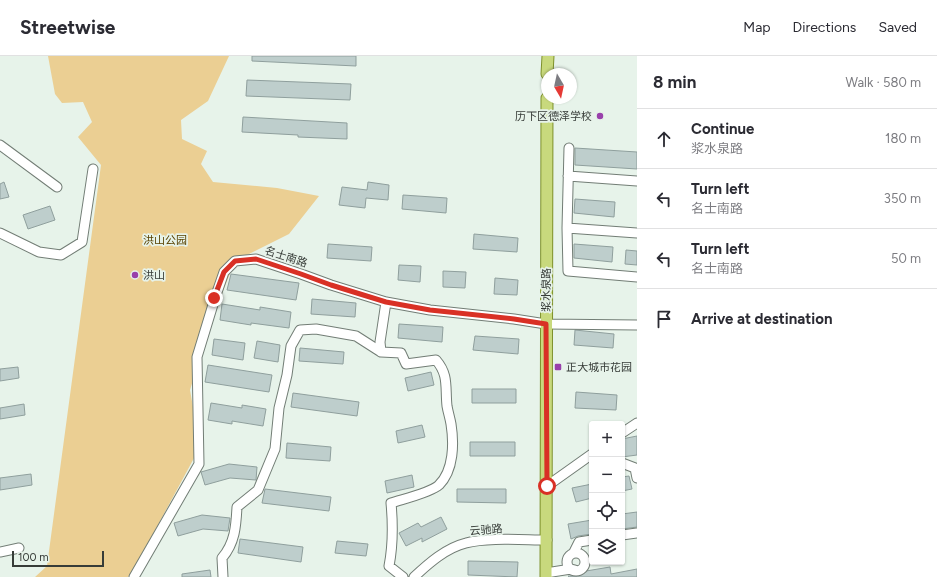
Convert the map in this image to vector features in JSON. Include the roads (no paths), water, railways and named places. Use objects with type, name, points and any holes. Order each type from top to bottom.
[{"type":"main road","points":[[547,68],[548,56]]},
{"type":"main road","name":"浆水泉路","points":[[546,575],[547,104]]},
{"type":"street","points":[[0,145],[57,187]]},
{"type":"street","points":[[569,148],[567,228],[568,271],[637,277]]},
{"type":"street","points":[[0,233],[39,252],[61,255],[82,242],[93,169]]},
{"type":"street","points":[[568,176],[637,182]]},
{"type":"street","points":[[567,228],[637,233]]},
{"type":"street","name":"名士南路","points":[[134,577],[199,464],[197,357],[214,298],[224,272],[235,261],[256,259],[386,302],[430,310],[546,324],[637,325]]},
{"type":"street","points":[[381,352],[380,342],[386,302]]},
{"type":"street","points":[[223,577],[222,558],[229,550],[235,533],[238,507],[258,490],[274,449],[279,408],[287,374],[291,346],[300,330],[316,329],[356,336],[381,352],[401,354],[406,364],[436,360],[443,368],[446,382],[447,407],[451,424],[453,454],[446,476],[438,486],[420,494],[391,503],[392,553],[389,566],[403,577]]},
{"type":"street","points":[[625,431],[637,423]]},
{"type":"street","points":[[547,486],[589,456]]},
{"type":"street","points":[[625,464],[636,466],[637,478]]},
{"type":"street","points":[[625,535],[637,533]]},
{"type":"street","name":"云驰路","points":[[414,577],[429,563],[447,551],[466,543],[488,540],[547,540]]},
{"type":"street","points":[[575,572],[567,564],[567,558],[574,552],[578,542],[589,540]]},
{"type":"street","points":[[0,552],[19,548]]},
{"type":"street","points":[[546,575],[575,572],[582,568],[585,560],[583,555],[574,552]]},
{"type":"place","name":"历下区德泽学校","points":[[600,116]]},
{"type":"place","name":"洪山","points":[[135,275]]},
{"type":"place","name":"正大城市花园","points":[[558,367]]},
{"type":"park label","name":"洪山公园","points":[[165,240]]}]
